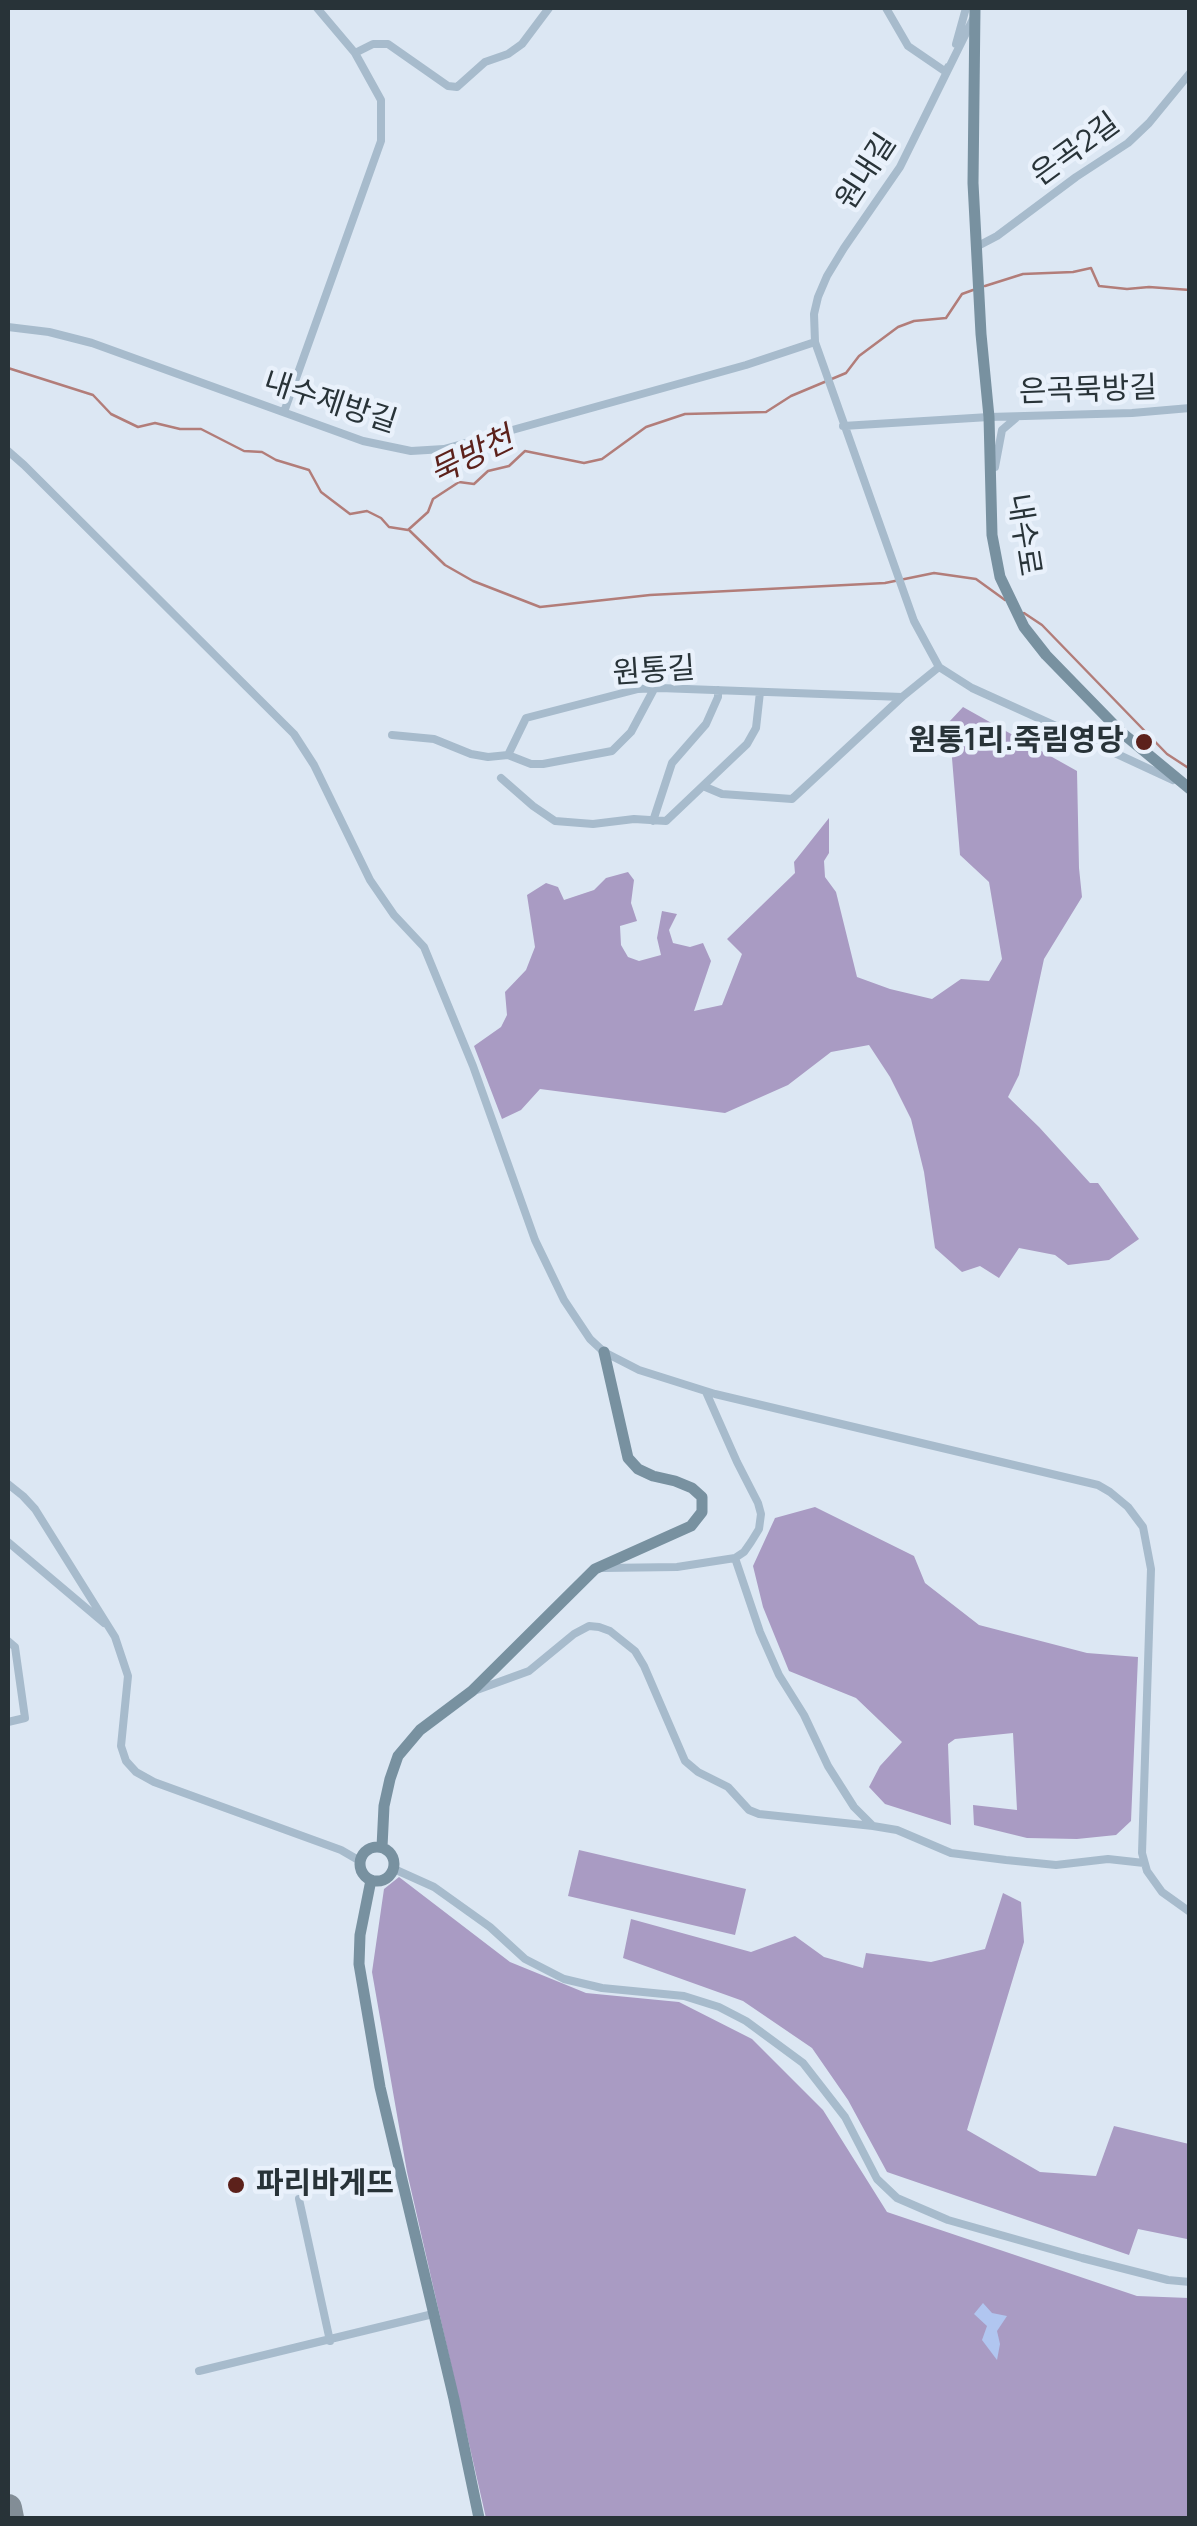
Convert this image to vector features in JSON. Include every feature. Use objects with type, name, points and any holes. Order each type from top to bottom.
[{"type":"street","points":[[284,412],[382,141],[380,100],[355,53],[317,8]]},
{"type":"street","points":[[355,53],[373,44],[388,44],[448,86],[457,86],[485,62],[522,44],[548,8]]},
{"type":"street","points":[[886,8],[908,46],[946,72]]},
{"type":"street","points":[[971,11],[976,251]]},
{"type":"street","name":"원내길","points":[[939,667],[914,621],[842,422],[815,342],[814,314],[827,276],[900,167],[971,11]]},
{"type":"street","name":"은곡2길","points":[[976,251],[1128,143],[1190,73]]},
{"type":"street","name":"내수로","points":[[976,251],[992,535],[1000,577],[1024,627],[1046,654],[1121,732],[1187,787]]},
{"type":"street","name":"내수제방길","points":[[8,327],[92,343],[382,446],[426,451],[746,365],[815,342]]},
{"type":"street","name":"은곡묵방길","points":[[842,422],[1190,408]]},
{"type":"street","points":[[990,491],[1002,430],[1019,416]]},
{"type":"street","points":[[8,452],[294,734],[314,764],[370,880],[394,915],[424,947],[473,1066],[535,1240],[564,1300],[604,1352],[639,1370],[706,1392],[1098,1486],[1128,1507],[1142,1527],[1151,1570],[1142,1853],[1147,1871],[1162,1892],[1190,1912]]},
{"type":"street","points":[[703,786],[722,794],[792,799],[939,667],[972,688],[1187,787]]},
{"type":"street","points":[[392,735],[434,739],[471,754],[508,755],[542,764],[612,751],[631,732],[654,688]]},
{"type":"street","name":"원통길","points":[[508,755],[526,718],[654,688],[902,698]]},
{"type":"street","points":[[653,821],[672,764],[706,724],[718,690]]},
{"type":"street","points":[[501,778],[555,821],[666,821],[747,744],[756,728],[760,692]]},
{"type":"street","points":[[1100,746],[1113,744],[1121,732]]},
{"type":"street","points":[[382,1847],[390,1780],[398,1756],[420,1730],[472,1691],[596,1569],[690,1526],[702,1512],[702,1498],[692,1488],[638,1469],[628,1458],[604,1352]]},
{"type":"street","points":[[596,1569],[677,1567],[735,1558],[744,1552],[759,1529],[758,1503],[706,1392]]},
{"type":"street","points":[[8,1484],[34,1510],[78,1576],[124,1660],[128,1676],[121,1746],[126,1761],[136,1772],[341,1850],[360,1861]]},
{"type":"street","points":[[8,1542],[108,1626]]},
{"type":"street","points":[[735,1558],[779,1675],[804,1715],[828,1766],[854,1807],[874,1826]]},
{"type":"street","points":[[472,1691],[529,1671],[574,1634],[588,1626],[599,1627],[635,1651],[686,1761],[698,1772],[728,1787],[749,1810],[897,1830],[951,1852],[1006,1860],[1056,1865],[1108,1859],[1144,1862]]},
{"type":"street","points":[[8,1641],[15,1647],[25,1718],[8,1722]]},
{"type":"street","points":[[382,1847],[391,1853],[394,1869],[382,1880],[372,1880],[362,1873],[360,1861],[370,1848],[382,1847]]},
{"type":"street","points":[[394,1869],[434,1886],[490,1927],[525,1959],[564,1979],[602,1988],[684,1996],[719,2007],[746,2022],[803,2063],[845,2118],[877,2179],[896,2198],[948,2220],[1168,2280],[1190,2282]]},
{"type":"street","points":[[372,1880],[360,1935],[359,1964],[380,2087],[480,2518]]},
{"type":"street","points":[[299,2198],[330,2341]]},
{"type":"street","points":[[200,2371],[434,2314]]},
{"type":"shaded area","points":[[963,707],[1077,771],[1082,897],[1044,959],[1019,1075],[1008,1097],[1090,1183],[1098,1183],[1139,1239],[1109,1260],[1068,1265],[1055,1255],[1019,1248],[999,1278],[980,1266],[962,1272],[935,1248],[924,1172],[911,1119],[869,1045],[831,1052],[788,1085],[725,1113],[540,1089],[521,1110],[502,1119],[474,1046],[501,1027],[507,1015],[505,992],[526,970],[535,947],[527,895],[546,883],[558,887],[564,900],[594,890],[606,878],[628,872],[634,880],[631,903],[637,921],[620,926],[621,945],[628,957],[639,961],[661,955],[657,938],[662,911],[677,914],[669,930],[673,943],[690,947],[703,943],[711,961],[694,1011],[722,1005],[742,954],[727,939],[795,873],[794,862],[829,818],[825,877],[836,892],[857,977],[932,999],[961,979],[989,981],[1002,959],[989,882],[960,855],[949,722]]},
{"type":"shaded area","points":[[815,1507],[914,1556],[925,1583],[979,1625],[1087,1653],[1138,1657],[1131,1821],[1116,1835],[1077,1839],[1027,1838],[974,1825],[973,1805],[1017,1810],[1013,1733],[955,1739],[948,1744],[951,1825],[885,1804],[869,1787],[880,1766],[902,1742],[856,1698],[789,1671],[763,1607],[753,1566],[775,1518]]},
{"type":"shaded area","points":[[579,1850],[746,1889],[735,1935],[568,1896]]},
{"type":"shaded area","points":[[399,1877],[510,1962],[586,1993],[679,2002],[752,2039],[823,2110],[887,2212],[1137,2296],[1189,2298],[1189,2518],[486,2518],[407,2172],[372,1972],[384,1889]]},
{"type":"shaded area","points":[[1003,1893],[1021,1902],[1024,1942],[967,2130],[1040,2172],[1096,2176],[1114,2126],[1189,2144],[1189,2254],[1187,2239],[1138,2229],[1129,2255],[887,2172],[848,2100],[812,2048],[743,2001],[623,1958],[631,1919],[751,1952],[795,1936],[824,1957],[863,1968],[866,1953],[931,1962],[985,1949]]},
{"type":"sand","points":[[983,2303],[992,2313],[1007,2316],[997,2331],[997,2360],[982,2340],[987,2326],[974,2314]]},
{"type":"waterway","name":"묵방천","points":[[985,286],[1023,274],[1091,268],[1099,286],[1190,290]]},
{"type":"waterway","name":"묵방천","points":[[8,368],[93,395],[111,414],[138,427],[155,423],[201,429],[244,451],[262,452],[309,470],[321,492],[350,514],[367,511],[389,527],[408,530],[428,512],[433,499],[459,482],[474,484],[488,471],[509,466],[525,451],[584,463],[602,459],[646,427],[685,414],[766,412],[791,396],[846,373],[859,356],[898,327],[946,318],[962,294],[973,290]]},
{"type":"waterway","points":[[410,531],[445,565],[473,581],[540,607],[650,595],[885,583],[934,573],[976,579],[1005,600]]},
{"type":"waterway","points":[[1024,613],[1042,625],[1167,754],[1190,769]]},
{"type":"taxiway","points":[[8,2508],[10,2518]]},
{"type":"place","name":"원통1리.죽림영당","points":[[1144,742]]},
{"type":"place","name":"파리바게뜨","points":[[236,2185]]}]
